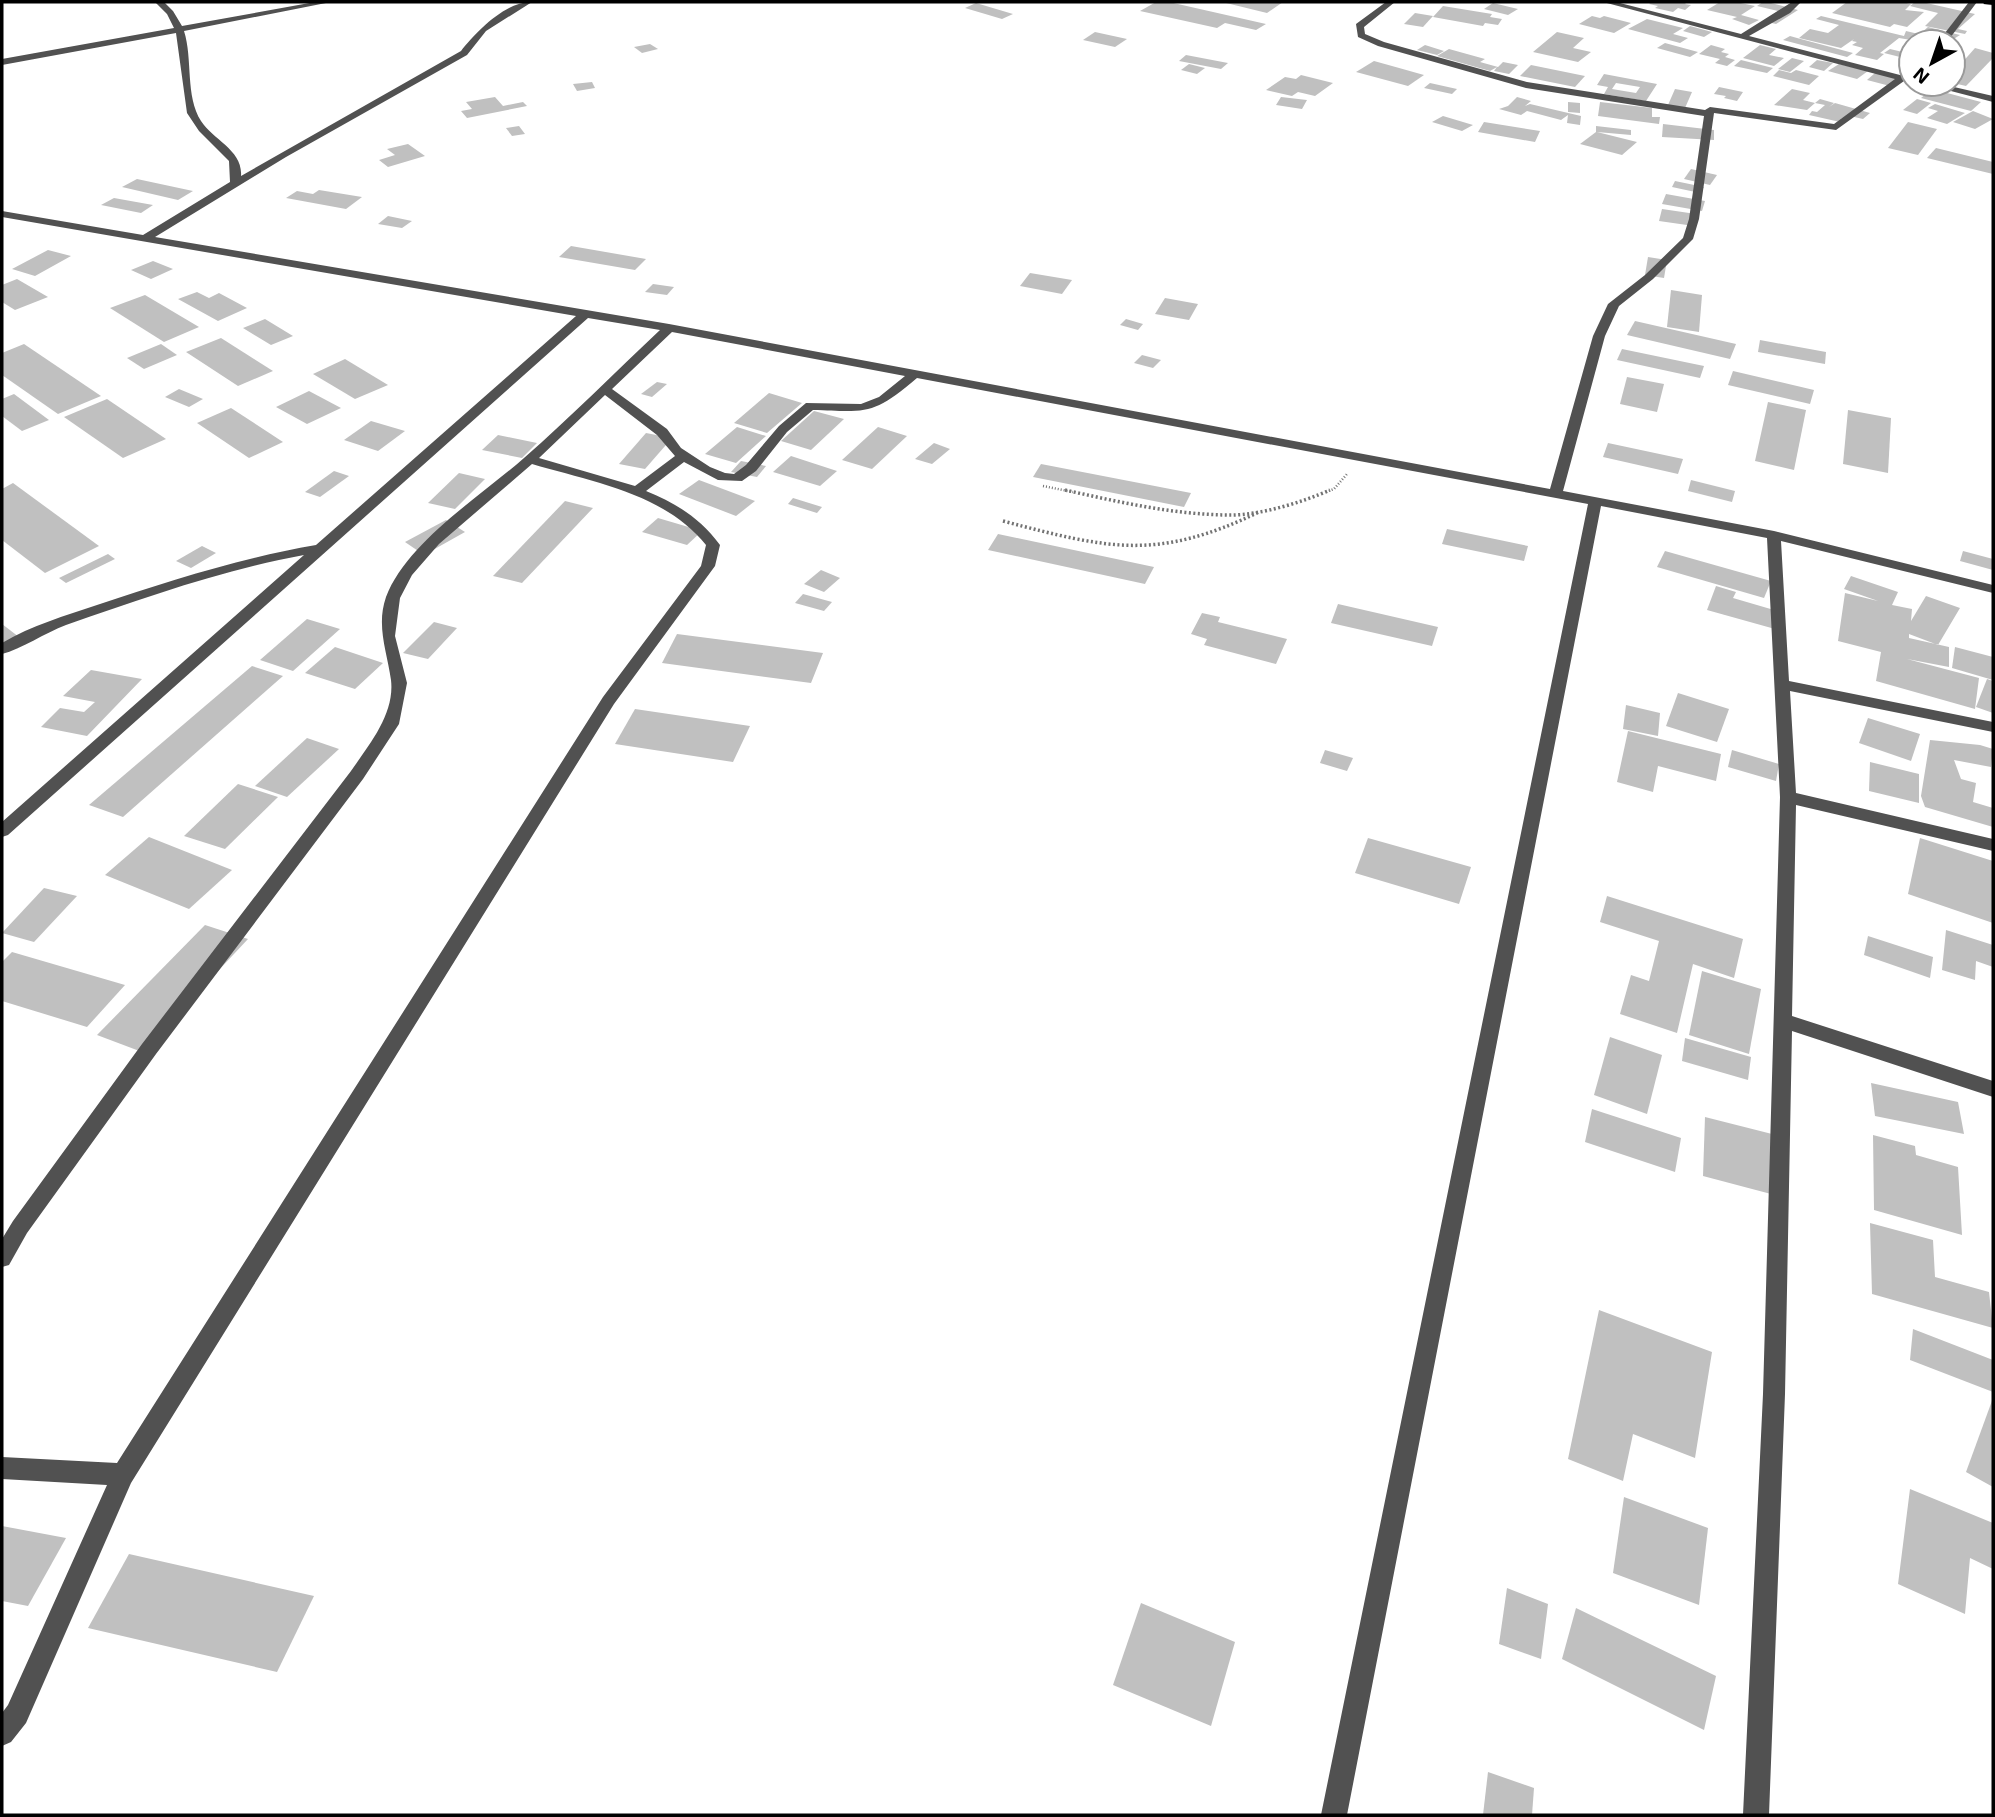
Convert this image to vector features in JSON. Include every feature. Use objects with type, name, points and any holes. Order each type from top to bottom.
[{"type":"main road","points":[[1987,2],[1993,3]]},
{"type":"street","points":[[159,2],[171,12],[180,29],[192,113],[207,137],[232,157],[236,167],[235,183]]},
{"type":"street","points":[[2,62],[327,2]]},
{"type":"street","points":[[147,237],[235,183],[464,53],[483,29],[528,2]]},
{"type":"street","points":[[1391,2],[1359,26],[1361,35],[1404,51],[1527,85],[1710,114]]},
{"type":"street","points":[[1607,2],[1897,73]]},
{"type":"street","points":[[1744,35],[1787,11],[1797,2]]},
{"type":"street","points":[[1953,28],[1973,2]]},
{"type":"street","points":[[1555,494],[1599,336],[1614,304],[1650,277],[1688,239],[1694,219],[1710,110],[1836,127],[1897,84]]},
{"type":"street","points":[[1967,93],[1993,99]]},
{"type":"street","points":[[2,214],[669,328],[1595,501],[1774,535],[1993,589]]},
{"type":"street","points":[[2,831],[585,314]]},
{"type":"street","points":[[2,1258],[20,1227],[149,1049],[348,786],[391,724],[399,683],[388,636],[393,598],[406,573],[434,541],[530,460],[669,328]]},
{"type":"street","points":[[604,389],[662,432],[676,451],[705,470],[723,477],[737,478],[751,468],[783,429],[810,406],[863,408],[883,400],[914,374]]},
{"type":"street","points":[[635,492],[684,456]]},
{"type":"street","points":[[2,1733],[17,1714],[123,1475],[607,701],[708,566],[713,545],[705,531],[680,511],[635,492],[530,460]]},
{"type":"street","points":[[1334,1815],[1595,501]]},
{"type":"street","points":[[1756,1815],[1773,1394],[1788,797],[1774,535]]},
{"type":"street","points":[[2,649],[15,640],[222,568],[318,548]]},
{"type":"street","points":[[1781,684],[1993,727]]},
{"type":"street","points":[[1788,797],[1993,845]]},
{"type":"street","points":[[1781,1020],[1993,1089]]},
{"type":"street","points":[[2,1468],[123,1475]]},
{"type":"path","points":[[1043,486],[1156,509],[1233,515],[1305,501],[1334,489],[1346,476],[1356,458]]},
{"type":"path","points":[[1003,521],[1083,542],[1142,548],[1191,542],[1230,527],[1263,510]]},
{"type":"building","points":[[1156,2],[1169,2],[1266,24],[1256,30],[1225,23],[1217,28],[1140,11]]},
{"type":"building","points":[[1222,2],[1283,2],[1267,13]]},
{"type":"building","points":[[1687,2],[1685,4],[1691,5],[1685,10],[1678,8],[1673,12],[1655,8],[1658,6],[1649,4]]},
{"type":"building","points":[[1720,2],[1755,6],[1741,15],[1759,20],[1749,25],[1732,19],[1737,17],[1707,10]]},
{"type":"building","points":[[1763,2],[1798,10],[1776,24],[1763,21],[1778,11],[1757,6]]},
{"type":"building","points":[[1847,2],[1902,2],[1911,4],[1905,10],[1924,12],[1907,27],[1894,24],[1890,27],[1832,13]]},
{"type":"building","points":[[1915,2],[1922,2],[1975,14],[1959,28],[1935,28],[1925,26],[1938,13],[1910,6]]},
{"type":"building","points":[[976,3],[1013,14],[1002,19],[965,8]]},
{"type":"building","points":[[1493,3],[1518,9],[1508,15],[1484,9]]},
{"type":"building","points":[[1443,6],[1492,14],[1490,17],[1502,19],[1498,25],[1485,23],[1483,26],[1433,17]]},
{"type":"building","points":[[1415,13],[1433,16],[1423,27],[1404,24]]},
{"type":"building","points":[[1592,16],[1604,16],[1631,23],[1614,33],[1579,24]]},
{"type":"building","points":[[1821,16],[1897,34],[1897,40],[1880,53],[1884,54],[1877,60],[1855,55],[1863,48],[1852,45],[1857,42],[1852,41],[1854,39],[1841,48],[1799,38],[1810,29],[1828,33],[1839,25],[1816,19]]},
{"type":"building","points":[[1647,19],[1683,28],[1673,34],[1688,38],[1680,43],[1628,29]]},
{"type":"building","points":[[1690,26],[1712,32],[1704,37],[1683,31]]},
{"type":"building","points":[[1095,32],[1127,39],[1115,47],[1083,40]]},
{"type":"building","points":[[1557,32],[1584,38],[1573,48],[1591,52],[1578,62],[1533,52]]},
{"type":"building","points":[[1790,36],[1853,53],[1847,57],[1783,40]]},
{"type":"building","points":[[1665,43],[1698,52],[1690,57],[1657,48]]},
{"type":"building","points":[[650,44],[658,49],[642,53],[634,47]]},
{"type":"building","points":[[1425,45],[1444,51],[1437,55],[1417,50]]},
{"type":"building","points":[[1711,45],[1725,49],[1721,52],[1729,54],[1725,57],[1735,60],[1727,66],[1715,63],[1720,59],[1699,54]]},
{"type":"building","points":[[1760,45],[1776,49],[1769,55],[1784,58],[1774,66],[1743,58]]},
{"type":"building","points":[[1975,48],[1993,53],[1993,58],[1967,85],[1967,57]]},
{"type":"building","points":[[1449,49],[1485,59],[1480,62],[1498,67],[1503,62],[1518,65],[1509,74],[1494,71],[1497,67],[1490,71],[1437,56]]},
{"type":"building","points":[[1890,49],[1897,51],[1897,56],[1884,53]]},
{"type":"building","points":[[1186,55],[1228,63],[1221,69],[1179,61]]},
{"type":"building","points":[[1792,58],[1804,61],[1790,72],[1778,69]]},
{"type":"building","points":[[1741,60],[1773,68],[1767,73],[1734,66]]},
{"type":"building","points":[[1817,60],[1833,63],[1824,71],[1809,67]]},
{"type":"building","points":[[1374,61],[1424,75],[1408,86],[1356,72]]},
{"type":"building","points":[[1189,64],[1205,68],[1197,74],[1181,70]]},
{"type":"building","points":[[1839,64],[1868,71],[1857,79],[1828,71]]},
{"type":"building","points":[[1531,65],[1585,76],[1575,87],[1520,76]]},
{"type":"building","points":[[1779,70],[1791,73],[1796,70],[1819,76],[1809,85],[1773,76]]},
{"type":"building","points":[[1875,73],[1897,78],[1890,86],[1867,80]]},
{"type":"building","points":[[1604,74],[1657,84],[1646,101],[1604,94],[1608,87],[1597,85]],"holes":[[[1616,83],[1640,87],[1636,93],[1612,89]]]},
{"type":"building","points":[[1301,75],[1333,83],[1315,96],[1298,92],[1292,96],[1266,90],[1285,77],[1296,79]]},
{"type":"building","points":[[592,82],[595,88],[577,91],[573,84]]},
{"type":"building","points":[[1430,83],[1457,89],[1452,94],[1424,88]]},
{"type":"building","points":[[1719,87],[1743,92],[1737,101],[1714,94]]},
{"type":"building","points":[[1675,89],[1692,92],[1685,108],[1668,105]]},
{"type":"building","points":[[1792,89],[1810,93],[1803,100],[1815,103],[1807,110],[1774,105]]},
{"type":"building","points":[[495,97],[503,106],[523,102],[527,106],[467,118],[461,111],[472,109],[466,102]]},
{"type":"building","points":[[1281,97],[1307,100],[1302,109],[1276,105]]},
{"type":"building","points":[[1517,97],[1531,101],[1525,106],[1530,104],[1581,116],[1580,125],[1567,123],[1568,115],[1561,120],[1527,111],[1521,115],[1499,109],[1508,106]]},
{"type":"building","points":[[1921,98],[1966,98],[1981,102],[1971,111]]},
{"type":"building","points":[[1820,99],[1834,103],[1829,107],[1835,103],[1870,113],[1863,119],[1850,116],[1847,119],[1842,118],[1840,122],[1809,115],[1825,105],[1815,103]]},
{"type":"building","points":[[1917,99],[1931,103],[1917,114],[1903,110]]},
{"type":"building","points":[[1568,102],[1580,103],[1580,113],[1568,112]]},
{"type":"building","points":[[1600,102],[1652,108],[1652,117],[1660,117],[1659,124],[1598,116]]},
{"type":"building","points":[[1935,104],[1965,113],[1947,124],[1927,118],[1938,111],[1928,108]]},
{"type":"building","points":[[1973,111],[1993,119],[1975,129],[1953,122]]},
{"type":"building","points":[[1443,116],[1473,125],[1462,131],[1432,122]]},
{"type":"building","points":[[1484,122],[1540,131],[1535,142],[1478,132]]},
{"type":"building","points":[[1908,122],[1937,129],[1918,155],[1888,148]]},
{"type":"building","points":[[1663,124],[1714,130],[1714,140],[1662,137]]},
{"type":"building","points":[[519,126],[525,134],[512,136],[506,128]]},
{"type":"building","points":[[1596,126],[1631,130],[1631,135],[1597,132],[1637,142],[1622,155],[1580,144],[1596,132]]},
{"type":"building","points":[[408,144],[425,156],[388,167],[379,160],[395,155],[387,149]]},
{"type":"building","points":[[1936,148],[1993,162],[1993,174],[1927,158]]},
{"type":"building","points":[[1691,169],[1717,175],[1710,185],[1684,179]]},
{"type":"building","points":[[137,179],[193,191],[178,200],[122,187]]},
{"type":"building","points":[[1675,181],[1704,187],[1700,193],[1672,187]]},
{"type":"building","points":[[319,190],[362,197],[346,209],[286,198],[297,191],[313,194]]},
{"type":"building","points":[[1666,194],[1705,201],[1702,211],[1662,204]]},
{"type":"building","points":[[114,198],[153,205],[141,213],[101,205]]},
{"type":"building","points":[[1662,209],[1696,214],[1694,226],[1659,221]]},
{"type":"building","points":[[388,216],[412,221],[402,228],[378,224]]},
{"type":"building","points":[[571,246],[646,259],[635,270],[559,257]]},
{"type":"building","points":[[48,250],[71,256],[35,276],[12,269]]},
{"type":"building","points":[[1648,257],[1667,260],[1664,278],[1645,275]]},
{"type":"building","points":[[153,261],[173,269],[151,279],[131,270]]},
{"type":"building","points":[[1030,273],[1072,280],[1062,294],[1020,286]]},
{"type":"building","points":[[17,279],[48,297],[15,310],[2,302],[2,285]]},
{"type":"building","points":[[653,284],[674,287],[667,295],[645,292]]},
{"type":"building","points":[[1671,290],[1702,295],[1699,332],[1667,327]]},
{"type":"building","points":[[197,292],[209,298],[219,293],[247,308],[218,321],[178,299]]},
{"type":"building","points":[[145,295],[199,327],[164,342],[110,308]]},
{"type":"building","points":[[1165,298],[1198,304],[1189,320],[1155,314]]},
{"type":"building","points":[[265,319],[293,336],[271,345],[243,328]]},
{"type":"building","points":[[1126,319],[1143,324],[1138,330],[1120,325]]},
{"type":"building","points":[[1635,321],[1736,344],[1730,359],[1627,335]]},
{"type":"building","points":[[221,338],[273,371],[238,386],[186,352]]},
{"type":"building","points":[[1760,340],[1826,352],[1825,364],[1758,352]]},
{"type":"building","points":[[24,344],[101,396],[58,414],[2,375],[2,353]]},
{"type":"building","points":[[161,344],[177,355],[144,369],[127,358]]},
{"type":"building","points":[[1622,349],[1704,366],[1700,378],[1617,360]]},
{"type":"building","points":[[1142,355],[1161,360],[1153,368],[1134,363]]},
{"type":"building","points":[[345,359],[388,385],[355,399],[313,374]]},
{"type":"building","points":[[1733,371],[1814,390],[1810,404],[1728,385]]},
{"type":"building","points":[[1627,377],[1664,384],[1657,412],[1620,404]]},
{"type":"building","points":[[657,382],[667,384],[652,397],[641,394]]},
{"type":"building","points":[[179,389],[203,399],[189,407],[165,397]]},
{"type":"building","points":[[309,391],[341,408],[307,424],[276,407]]},
{"type":"building","points":[[769,393],[802,403],[767,433],[734,423]]},
{"type":"building","points":[[14,394],[49,420],[22,431],[2,416],[2,399]]},
{"type":"building","points":[[107,399],[166,439],[123,458],[64,417]]},
{"type":"building","points":[[1768,402],[1806,410],[1794,470],[1755,461]]},
{"type":"building","points":[[231,408],[283,442],[249,458],[197,423]]},
{"type":"building","points":[[1848,410],[1891,418],[1888,473],[1843,464]]},
{"type":"building","points":[[814,411],[844,419],[811,450],[781,441]]},
{"type":"building","points":[[371,421],[405,431],[378,451],[344,440]]},
{"type":"building","points":[[737,427],[766,436],[736,463],[705,454]]},
{"type":"building","points":[[878,427],[907,436],[872,469],[842,460]]},
{"type":"building","points":[[646,433],[672,438],[645,469],[619,464]]},
{"type":"building","points":[[498,435],[537,443],[522,458],[482,450]]},
{"type":"building","points":[[934,443],[950,449],[932,464],[915,459]]},
{"type":"building","points":[[1608,443],[1683,459],[1678,474],[1603,457]]},
{"type":"building","points":[[791,456],[837,471],[820,486],[773,472]]},
{"type":"building","points":[[741,461],[766,466],[757,477],[731,472]]},
{"type":"building","points":[[1041,464],[1191,493],[1184,507],[1033,477]]},
{"type":"building","points":[[334,471],[349,476],[320,497],[305,492]]},
{"type":"building","points":[[459,473],[485,479],[455,509],[428,503]]},
{"type":"building","points":[[699,480],[755,501],[736,516],[679,494]]},
{"type":"building","points":[[1691,480],[1735,491],[1732,502],[1688,491]]},
{"type":"building","points":[[13,483],[99,546],[45,573],[2,540],[2,489]]},
{"type":"building","points":[[793,498],[822,507],[817,513],[788,504]]},
{"type":"building","points":[[565,501],[593,508],[522,583],[493,576]]},
{"type":"building","points":[[658,518],[702,531],[687,545],[642,532]]},
{"type":"building","points":[[446,520],[465,532],[424,555],[405,542]]},
{"type":"building","points":[[1447,529],[1528,546],[1524,561],[1442,544]]},
{"type":"building","points":[[998,534],[1154,567],[1145,584],[988,550]]},
{"type":"building","points":[[202,546],[216,553],[191,568],[176,561]]},
{"type":"building","points":[[1665,551],[1771,581],[1764,598],[1657,567]]},
{"type":"building","points":[[1963,551],[1993,559],[1993,570],[1960,561]]},
{"type":"building","points":[[108,554],[115,559],[66,583],[59,578]]},
{"type":"building","points":[[821,570],[840,578],[824,592],[804,584]]},
{"type":"building","points":[[1851,576],[1898,592],[1892,605],[1912,609],[1911,621],[1926,596],[1960,608],[1938,645],[1949,647],[1949,667],[1907,659],[1979,678],[1975,709],[1876,681],[1881,652],[1838,641],[1845,593],[1878,601],[1844,589]],"holes":[[[1909,634],[1935,644],[1909,638]]]},
{"type":"building","points":[[1716,586],[1736,592],[1733,598],[1781,612],[1775,629],[1707,610]]},
{"type":"building","points":[[803,594],[832,602],[824,611],[795,603]]},
{"type":"building","points":[[1338,604],[1438,627],[1432,646],[1331,623]]},
{"type":"building","points":[[1202,613],[1220,617],[1218,622],[1287,639],[1276,664],[1204,645],[1207,639],[1191,634]]},
{"type":"building","points":[[307,619],[340,629],[293,671],[260,660]]},
{"type":"building","points":[[434,622],[457,628],[428,659],[403,653]]},
{"type":"building","points":[[2,624],[19,637],[2,646]]},
{"type":"building","points":[[677,634],[823,653],[811,683],[662,663]]},
{"type":"building","points":[[335,647],[383,663],[355,689],[305,673]]},
{"type":"building","points":[[1955,647],[1993,657],[1993,680],[1952,668]]},
{"type":"building","points":[[252,666],[283,676],[123,817],[89,805]]},
{"type":"building","points":[[91,670],[142,679],[87,736],[41,727],[60,708],[84,712],[95,702],[63,696]]},
{"type":"building","points":[[1987,679],[1993,681],[1993,713],[1976,707]]},
{"type":"building","points":[[1678,693],[1729,709],[1717,742],[1666,726]]},
{"type":"building","points":[[1626,705],[1660,713],[1658,736],[1623,729]]},
{"type":"building","points":[[635,709],[750,726],[733,762],[615,744]]},
{"type":"building","points":[[1868,718],[1920,734],[1911,761],[1859,743]]},
{"type":"building","points":[[1628,731],[1721,754],[1716,781],[1658,766],[1653,792],[1617,782]]},
{"type":"building","points":[[307,738],[339,749],[287,797],[255,786]]},
{"type":"building","points":[[1930,740],[1980,745],[1993,749],[1991,767],[1954,760],[1961,779],[1976,783],[1973,802],[1993,808],[1993,827],[1925,807],[1921,796]]},
{"type":"building","points":[[1325,750],[1353,758],[1347,771],[1320,763]]},
{"type":"building","points":[[1732,750],[1779,764],[1776,781],[1728,767]]},
{"type":"building","points":[[1870,762],[1919,774],[1919,803],[1869,791]]},
{"type":"building","points":[[238,784],[278,797],[225,849],[184,836]]},
{"type":"building","points":[[149,837],[232,870],[189,909],[105,875]]},
{"type":"building","points":[[1368,838],[1471,867],[1459,904],[1355,873]]},
{"type":"building","points":[[1920,838],[1993,861],[1993,923],[1908,894]]},
{"type":"building","points":[[44,888],[77,896],[34,942],[2,933]]},
{"type":"building","points":[[1607,896],[1743,939],[1734,978],[1693,964],[1677,1033],[1620,1014],[1631,975],[1649,981],[1659,941],[1600,922]]},
{"type":"building","points":[[205,925],[248,939],[142,1052],[97,1035]]},
{"type":"building","points":[[1946,930],[1993,945],[1993,967],[1976,961],[1975,980],[1942,970]]},
{"type":"building","points":[[1868,936],[1933,957],[1930,978],[1864,955]]},
{"type":"building","points":[[12,952],[125,985],[87,1027],[2,1001],[2,962]]},
{"type":"building","points":[[1702,971],[1761,989],[1749,1054],[1689,1035]]},
{"type":"building","points":[[1610,1037],[1662,1055],[1647,1114],[1594,1095]]},
{"type":"building","points":[[1685,1038],[1751,1057],[1748,1080],[1682,1061]]},
{"type":"building","points":[[1871,1083],[1958,1102],[1964,1134],[1875,1116]]},
{"type":"building","points":[[1592,1109],[1681,1138],[1675,1172],[1585,1142]]},
{"type":"building","points":[[1705,1117],[1772,1134],[1771,1194],[1703,1176]]},
{"type":"building","points":[[1873,1135],[1915,1146],[1916,1155],[1958,1167],[1962,1235],[1874,1210]]},
{"type":"building","points":[[1870,1223],[1933,1240],[1935,1277],[1989,1292],[1993,1328],[1872,1294]]},
{"type":"building","points":[[1599,1310],[1712,1352],[1695,1458],[1633,1434],[1623,1481],[1568,1459]]},
{"type":"building","points":[[1913,1329],[1993,1360],[1993,1392],[1910,1360]]},
{"type":"building","points":[[1993,1398],[1993,1487],[1966,1472]]},
{"type":"building","points":[[1910,1489],[1993,1523],[1993,1569],[1970,1558],[1965,1614],[1898,1584]]},
{"type":"building","points":[[1624,1497],[1708,1528],[1699,1605],[1613,1573]]},
{"type":"building","points":[[2,1526],[66,1538],[28,1606],[2,1601]]},
{"type":"building","points":[[129,1554],[314,1596],[277,1672],[88,1628]]},
{"type":"building","points":[[1507,1588],[1548,1604],[1541,1659],[1499,1644]]},
{"type":"building","points":[[1141,1603],[1235,1642],[1211,1726],[1113,1685]]},
{"type":"building","points":[[1576,1608],[1716,1676],[1704,1730],[1562,1659]]},
{"type":"building","points":[[1488,1772],[1534,1788],[1532,1815],[1483,1815]]}]
